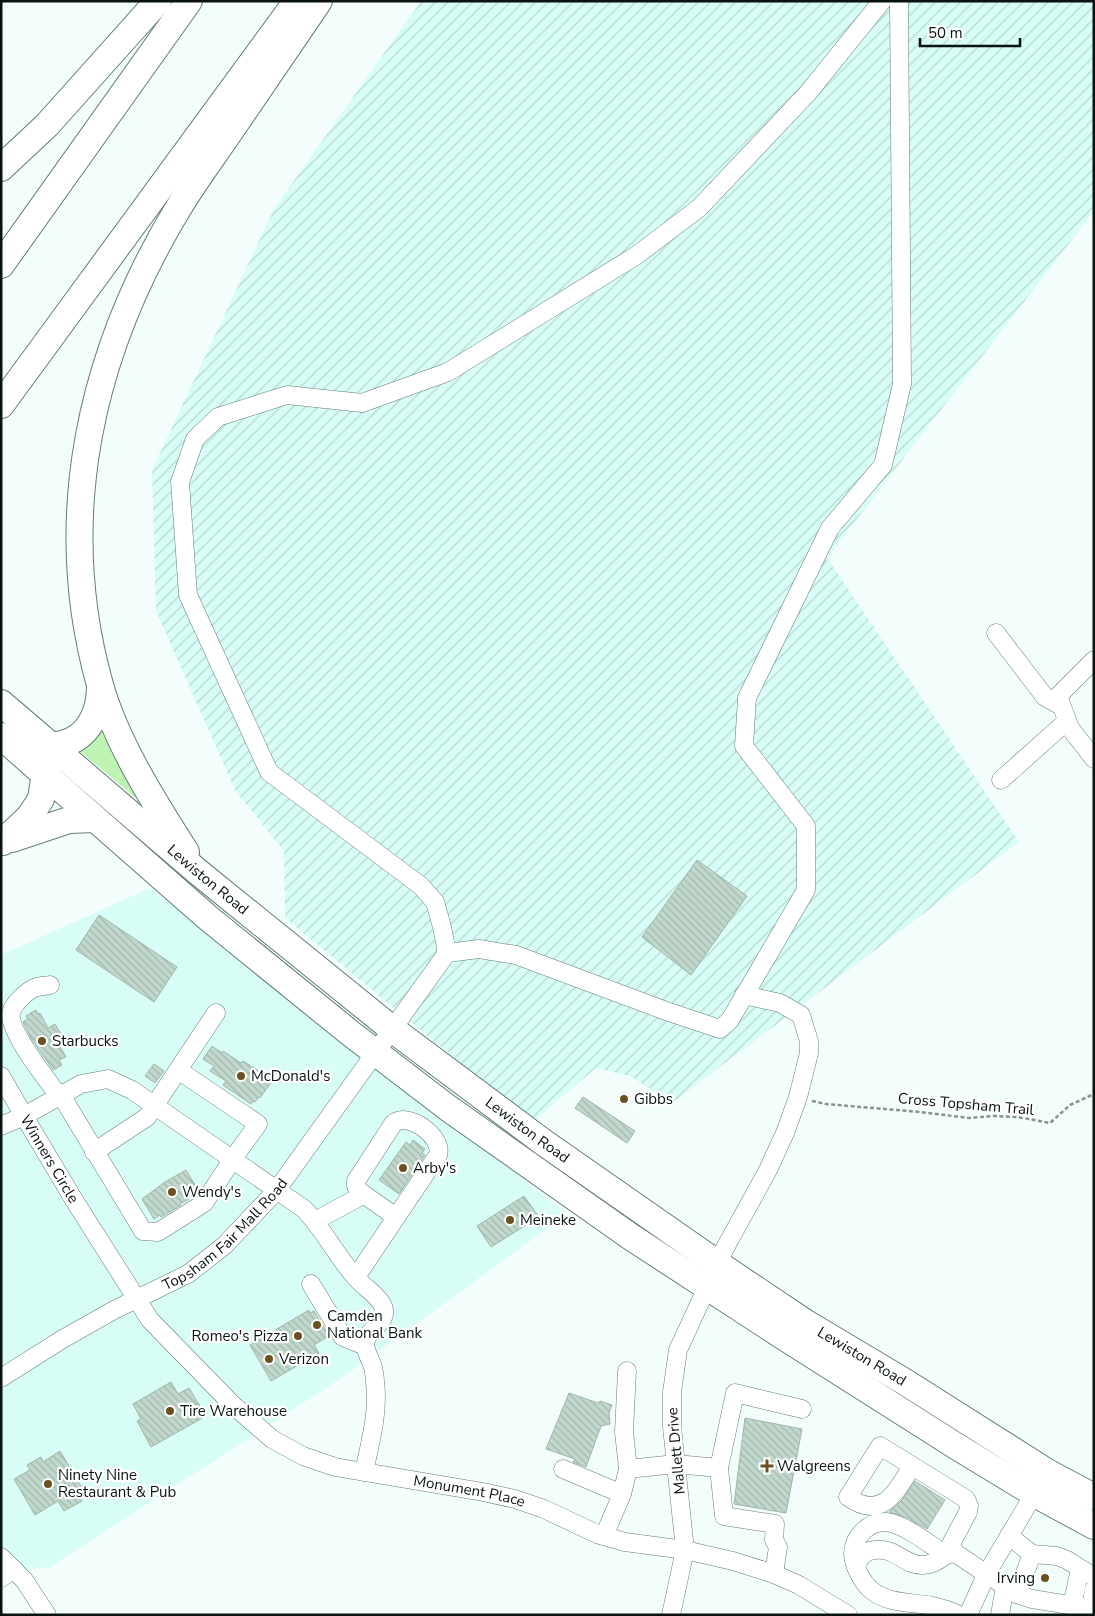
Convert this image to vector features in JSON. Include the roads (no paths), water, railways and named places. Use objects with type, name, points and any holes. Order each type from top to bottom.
[{"type":"highway","points":[[1,168],[48,125],[158,1]]},
{"type":"highway","points":[[1,265],[189,1]]},
{"type":"highway","points":[[1,405],[296,1]]},
{"type":"highway","points":[[198,872],[141,778],[119,734],[100,686],[86,626],[79,566],[78,523],[85,454],[106,367],[134,295],[179,207],[319,1]]},
{"type":"highway","points":[[6,740],[49,745],[63,744],[70,741],[89,726],[97,712],[100,686]]},
{"type":"highway","name":"Lewiston Road","points":[[1,703],[198,872],[392,1029],[543,1142],[713,1276],[956,1446],[1035,1494],[1094,1526]]},
{"type":"highway","name":"Lewiston Road","points":[[6,740],[207,917],[350,1034],[448,1108],[632,1237],[713,1276],[836,1342],[904,1382],[1047,1472],[1094,1497]]},
{"type":"highway","points":[[2,842],[34,810],[41,800],[49,745]]},
{"type":"highway","points":[[2,842],[26,836],[52,824],[69,820],[95,819]]},
{"type":"street","points":[[882,1],[807,94],[699,208],[637,256],[448,372],[362,403],[287,395],[218,417],[195,439],[180,482],[188,595],[269,772],[421,886],[435,902],[442,927],[446,953],[479,949],[516,955],[720,1029],[730,1020],[806,890],[806,826],[744,746],[747,698],[830,528],[883,465],[902,384],[899,1]]},
{"type":"street","points":[[996,633],[1045,698],[1064,713]]},
{"type":"street","points":[[1094,660],[1058,696],[1070,728],[1094,759]]},
{"type":"street","points":[[1001,780],[1064,713]]},
{"type":"street","name":"Topsham Fair Mall Road","points":[[1,1378],[61,1340],[136,1299],[188,1274],[219,1250],[276,1191],[446,953]]},
{"type":"street","points":[[50,985],[34,988],[20,1000],[12,1011],[12,1026],[60,1096],[143,1231],[158,1232],[204,1203],[258,1124],[178,1070]]},
{"type":"street","name":"Mallett Drive","points":[[671,1615],[685,1550],[672,1427],[674,1372],[678,1350],[785,1133],[798,1097],[810,1041],[801,1015],[780,1003],[744,995]]},
{"type":"street","points":[[94,1152],[147,1117],[216,1013]]},
{"type":"street","points":[[1,1076],[24,1116],[1,1126]]},
{"type":"street","name":"Winners Circle","points":[[136,1299],[24,1116],[81,1084],[108,1079],[132,1090],[304,1209],[356,1277],[376,1296],[384,1307],[382,1321],[369,1332],[365,1346]]},
{"type":"street","points":[[356,1277],[438,1155],[439,1150],[435,1138],[411,1121],[400,1120],[393,1124],[356,1181],[356,1186],[363,1195],[396,1217]]},
{"type":"street","points":[[315,1221],[363,1195]]},
{"type":"street","points":[[311,1284],[343,1337],[365,1346],[373,1366],[376,1400],[364,1472]]},
{"type":"street","name":"Monument Place","points":[[136,1299],[150,1320],[233,1405],[272,1439],[303,1456],[335,1467],[515,1499],[544,1509],[604,1536],[625,1542],[685,1550],[733,1561],[774,1574],[799,1585],[848,1615]]},
{"type":"street","points":[[604,1536],[622,1494],[628,1469],[624,1432],[627,1371]]},
{"type":"street","points":[[774,1574],[778,1547],[774,1540],[775,1524],[724,1516],[719,1468],[736,1393],[802,1409]]},
{"type":"street","points":[[882,1505],[862,1504],[848,1497],[880,1446],[966,1498],[969,1506],[968,1512],[952,1542],[951,1554]]},
{"type":"street","points":[[628,1469],[676,1464],[719,1468]]},
{"type":"street","points":[[912,1466],[894,1495],[882,1505],[874,1523],[863,1531],[856,1542],[853,1553],[856,1566],[863,1580],[872,1590],[886,1599],[935,1606],[959,1615]]},
{"type":"street","points":[[563,1469],[622,1494]]},
{"type":"street","points":[[968,1615],[987,1573],[1047,1472]]},
{"type":"street","points":[[874,1523],[886,1522],[896,1525],[987,1573],[1011,1590],[1032,1599],[1091,1611],[1094,1589]]},
{"type":"street","points":[[1009,1536],[1032,1554],[1057,1556],[1087,1573],[1072,1606]]},
{"type":"street","points":[[856,1566],[861,1556],[869,1550],[888,1550],[911,1563],[922,1565],[936,1562],[951,1554]]},
{"type":"street","points":[[1000,1615],[1011,1590],[1032,1554]]},
{"type":"street","points":[[5,1568],[24,1580],[47,1615]]},
{"type":"place","name":"Starbucks","points":[[42,1041]]},
{"type":"place","name":"McDonald's","points":[[241,1076]]},
{"type":"place","name":"Gibbs","points":[[624,1099]]},
{"type":"place","name":"Arby's","points":[[403,1168]]},
{"type":"place","name":"Wendy's","points":[[172,1192]]},
{"type":"place","name":"Meineke","points":[[510,1220]]},
{"type":"place","name":"Camden National Bank","points":[[317,1325]]},
{"type":"place","name":"Romeo's Pizza","points":[[298,1336]]},
{"type":"place","name":"Verizon","points":[[269,1359]]},
{"type":"place","name":"Tire Warehouse","points":[[170,1411]]},
{"type":"place","name":"Walgreens","points":[[767,1466]]},
{"type":"place","name":"Ninety Nine Restaurant & Pub","points":[[48,1484]]},
{"type":"place","name":"Irving","points":[[1045,1578]]}]
